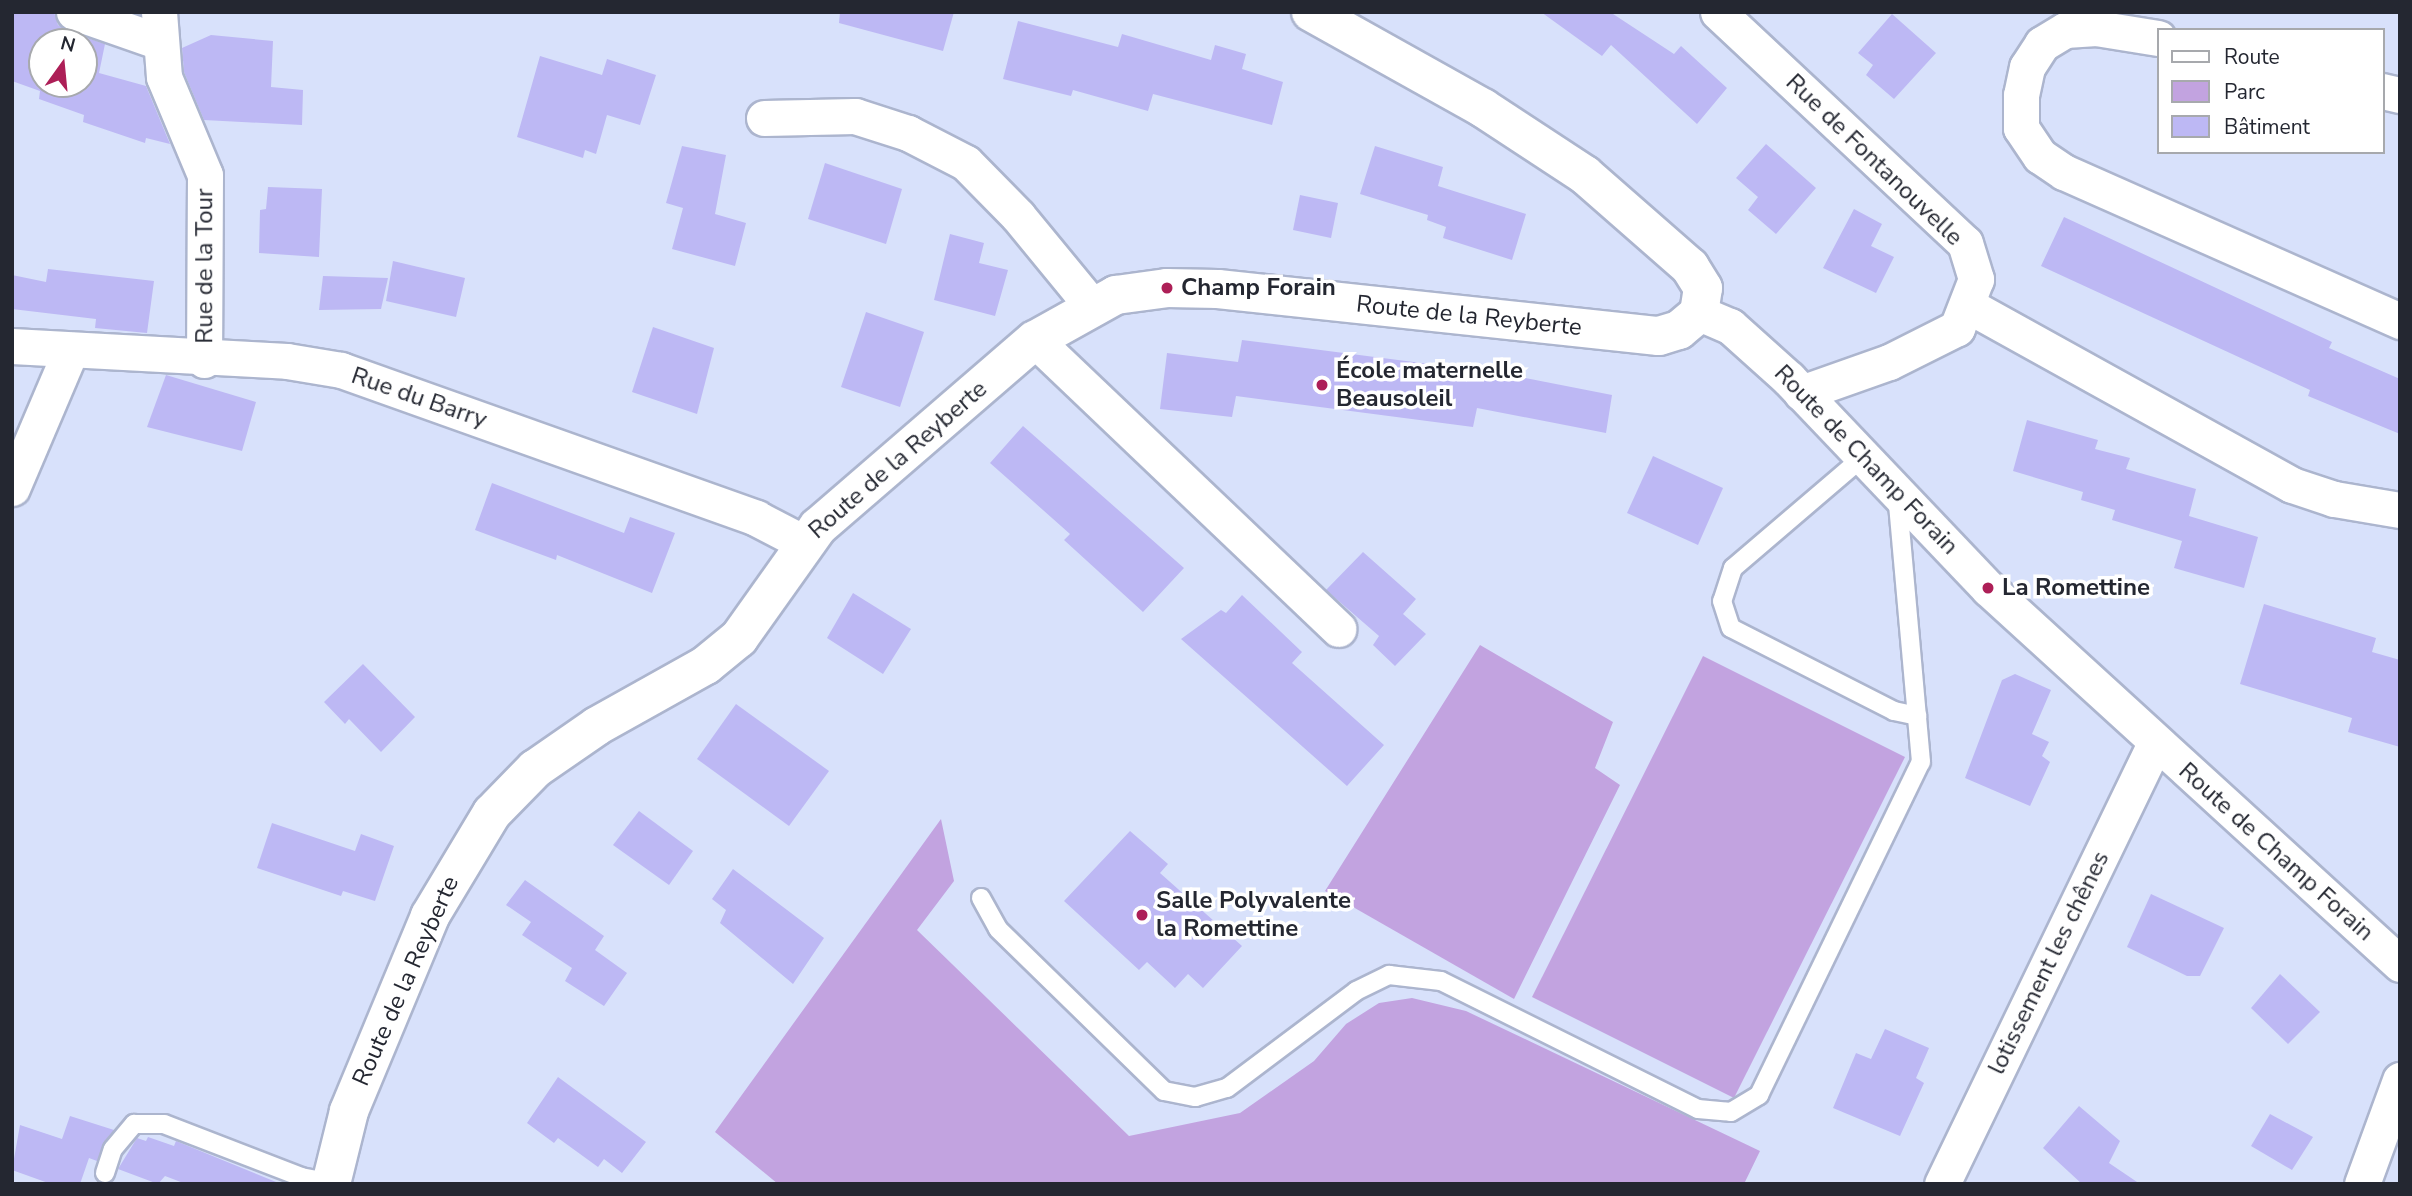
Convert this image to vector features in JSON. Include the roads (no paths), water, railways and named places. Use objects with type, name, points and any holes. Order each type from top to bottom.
[{"type":"main road","points":[[1311,12],[1514,126],[1585,175],[1690,267],[1703,288],[1699,313]]},
{"type":"main road","name":"Route de la Reyberte","points":[[331,1184],[349,1111],[430,916],[492,813],[535,769],[597,726],[706,665],[739,638],[804,543],[1035,340],[1092,306],[1134,290],[1218,289],[1659,336],[1679,330],[1699,313]]},
{"type":"street","points":[[74,12],[160,27]]},
{"type":"street","name":"Rue de Fontanouvelle","points":[[1718,12],[1965,243],[1976,279],[1969,306]]},
{"type":"street","name":"Rue de la Tour","points":[[160,27],[164,77],[205,175],[205,360]]},
{"type":"street","points":[[2156,38],[2096,28],[2065,30],[2042,44],[2027,67],[2021,95],[2021,128],[2040,156],[2064,172],[2400,321]]},
{"type":"street","points":[[764,118],[855,116],[908,133],[966,163],[1018,216],[1092,306]]},
{"type":"street","points":[[1801,393],[1889,362],[1957,328],[1969,306],[2291,485],[2334,499],[2400,510]]},
{"type":"street","name":"Route de Champ Forain","points":[[1699,313],[1730,326],[1801,393],[1997,596],[2400,964]]},
{"type":"street","points":[[1035,340],[1338,629]]},
{"type":"street","name":"Rue du Barry","points":[[12,346],[205,360],[287,361],[341,370],[756,518],[804,543]]},
{"type":"street","points":[[12,488],[71,350]]},
{"type":"street","name":"lotissement les chênes","points":[[1942,1184],[2155,743]]},
{"type":"street","points":[[2362,1184],[2400,1080]]},
{"type":"lane","points":[[1863,457],[1733,568],[1722,601],[1731,628],[1894,711],[1917,716]]},
{"type":"lane","points":[[981,898],[998,929],[1164,1091],[1195,1097],[1227,1088],[1356,991],[1389,975],[1441,981],[1698,1109],[1731,1112],[1759,1095],[1921,762],[1896,492]]},
{"type":"lane","points":[[105,1173],[113,1149],[134,1124],[164,1124],[301,1177],[331,1184]]},
{"type":"place","name":"Champ Forain","points":[[1167,288]]},
{"type":"place","name":"École maternelle Beausoleil","points":[[1322,385]]},
{"type":"place","name":"La Romettine","points":[[1988,588]]},
{"type":"place","name":"Salle Polyvalente la Romettine","points":[[1142,915]]}]
